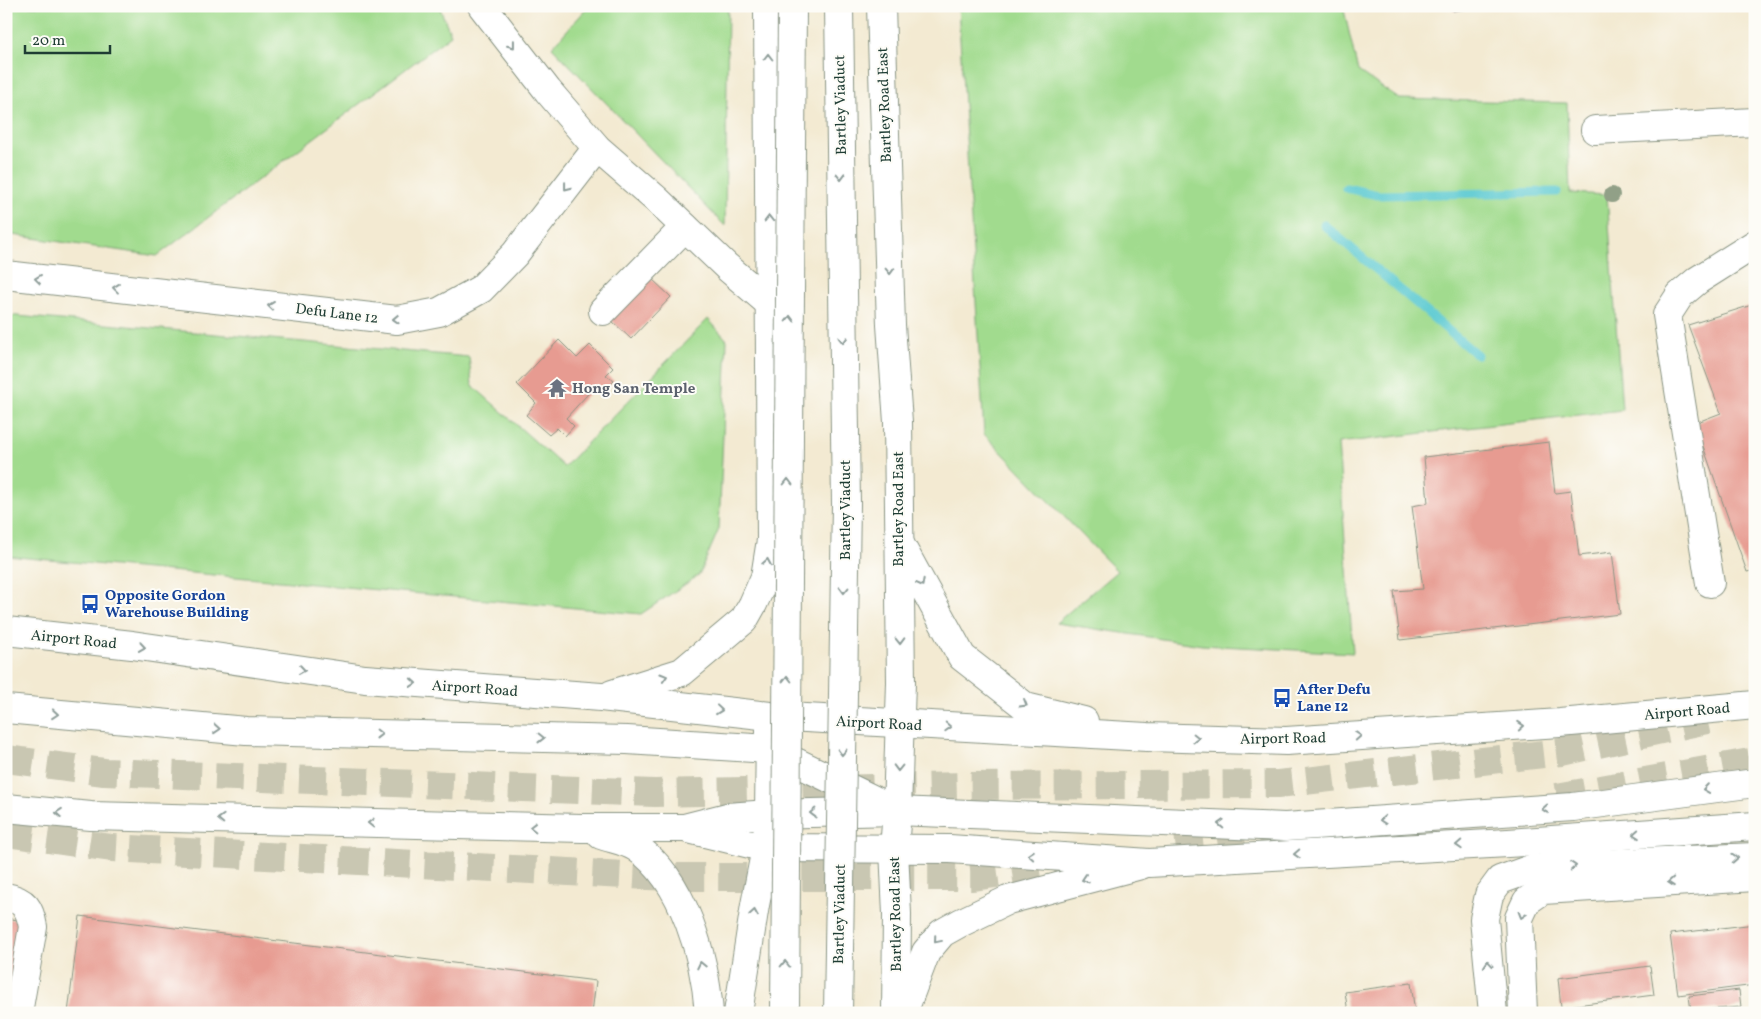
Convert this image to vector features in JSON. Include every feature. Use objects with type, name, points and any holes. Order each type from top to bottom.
[{"type":"main road","points":[[482,6],[548,91],[597,148],[769,303]]},
{"type":"main road","points":[[601,697],[682,672],[744,620],[764,577],[771,540],[768,6]]},
{"type":"main road","points":[[785,1013],[792,6]]},
{"type":"main road","name":"Bartley Viaduct","points":[[838,1013],[846,504],[839,6]]},
{"type":"main road","name":"Bartley Road East","points":[[881,6],[891,326],[898,422],[901,682],[894,848],[897,914],[896,1013]]},
{"type":"main road","points":[[1595,130],[1755,122]]},
{"type":"main road","name":"Defu Lane 12","points":[[6,275],[397,320],[439,312],[482,289],[515,254],[597,148]]},
{"type":"main road","points":[[603,311],[685,227]]},
{"type":"main road","points":[[1710,583],[1667,315],[1680,295],[1698,280],[1755,244]]},
{"type":"main road","points":[[726,266],[769,259]]},
{"type":"main road","points":[[898,540],[962,657],[1026,707],[1147,737]]},
{"type":"main road","name":"Airport Road","points":[[6,631],[132,645],[365,679],[601,697],[770,716],[1147,737],[1286,740],[1560,723],[1755,705]]},
{"type":"main road","points":[[6,709],[246,731],[627,740],[769,749],[897,811]]},
{"type":"main road","points":[[738,1013],[766,848],[770,716]]},
{"type":"main road","points":[[684,828],[727,817],[768,814],[897,811],[1285,827],[1573,807],[1755,783]]},
{"type":"main road","points":[[6,808],[91,816],[582,828],[684,828],[766,848],[950,849],[1149,863],[1755,826]]},
{"type":"main road","points":[[582,828],[636,847],[655,862],[670,884],[687,916],[697,944],[708,998],[709,1013]]},
{"type":"main road","points":[[1493,1013],[1484,919],[1490,895],[1500,880],[1531,870],[1566,866],[1755,857]]},
{"type":"main road","points":[[904,1013],[926,952],[942,933],[1008,900],[1149,863]]},
{"type":"main road","points":[[1523,1013],[1519,918],[1527,901],[1543,890],[1755,877]]},
{"type":"main road","points":[[6,897],[17,899],[27,907],[31,915],[33,927],[18,1013]]},
{"type":"green space","points":[[6,6],[439,6],[451,35],[157,256],[6,234]]},
{"type":"green space","points":[[589,6],[728,6],[725,226],[552,47]]},
{"type":"green space","points":[[958,6],[1343,6],[1358,71],[1399,99],[1567,103],[1570,193],[1607,195],[1622,410],[1338,443],[1353,653],[1202,645],[1056,623],[1117,571],[984,434]]},
{"type":"green space","points":[[6,315],[469,357],[472,385],[564,467],[708,319],[727,340],[719,529],[699,575],[641,614],[6,556]]},
{"type":"building","points":[[1452,6],[1482,6],[1482,7],[1453,11]]},
{"type":"building","points":[[651,278],[671,297],[631,339],[611,320]]},
{"type":"building","points":[[1755,304],[1755,570],[1747,572],[1695,423],[1721,413],[1688,325]]},
{"type":"building","name":"Hong San Temple","points":[[559,340],[577,358],[590,345],[613,368],[606,375],[614,381],[604,391],[597,384],[566,418],[574,426],[565,436],[557,428],[549,435],[526,415],[536,403],[517,384]]},
{"type":"building","points":[[1549,442],[1555,493],[1571,491],[1579,556],[1612,552],[1620,614],[1400,640],[1394,591],[1423,589],[1412,506],[1428,503],[1424,457]]},
{"type":"building","points":[[80,916],[596,981],[592,1013],[68,1013]]},
{"type":"building","points":[[6,918],[23,921],[6,1011]]},
{"type":"building","points":[[1755,924],[1755,985],[1678,995],[1670,934]]},
{"type":"building","points":[[1650,966],[1654,995],[1561,1007],[1558,978]]},
{"type":"building","points":[[1411,983],[1415,1013],[1348,1013],[1345,992]]},
{"type":"building","points":[[1739,990],[1741,1007],[1691,1011],[1689,996]]},
{"type":"waterway","points":[[1346,188],[1378,195],[1557,192]]},
{"type":"waterway","points":[[1324,225],[1477,355]]},
{"type":"tunnel","points":[[6,759],[104,772],[655,793],[967,786],[1278,784],[1562,752],[1720,717]]},
{"type":"tunnel","points":[[1557,797],[1755,761]]},
{"type":"tunnel","points":[[6,833],[112,848],[665,877],[971,877],[1071,864]]},
{"type":"tunnel","points":[[1176,850],[1297,835]]},
{"type":"place","name":"Hong San Temple","points":[[557,388]]},
{"type":"place","name":"Opposite Gordon Warehouse Building","points":[[90,604]]},
{"type":"place","name":"After Defu Lane 12","points":[[1282,698]]}]
